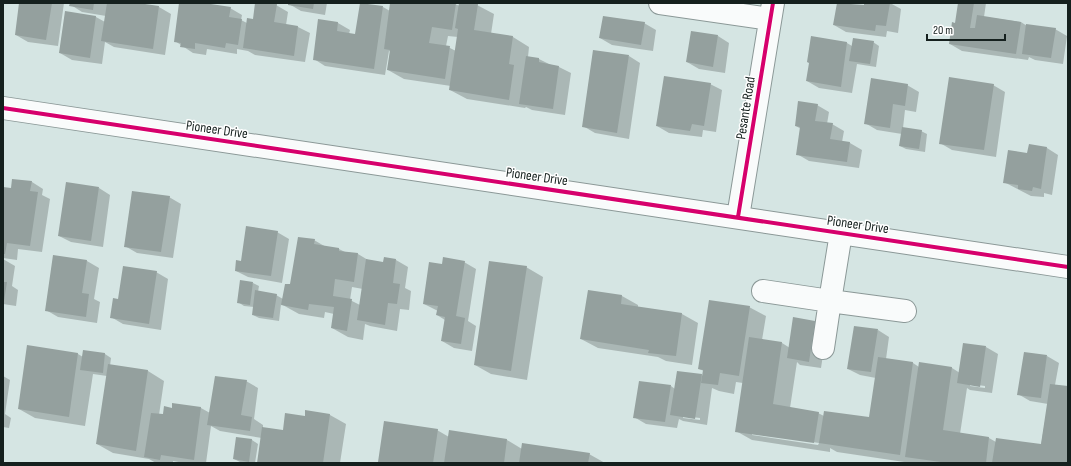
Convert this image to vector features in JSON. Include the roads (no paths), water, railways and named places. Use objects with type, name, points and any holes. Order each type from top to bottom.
[{"type":"street","points":[[660,3],[772,11]]},
{"type":"street","name":"Pesante Road","points":[[738,217],[772,11]]},
{"type":"street","name":"Pioneer Drive","points":[[3,108],[1068,267]]},
{"type":"street","points":[[823,348],[840,233]]},
{"type":"street","points":[[763,291],[905,311]]}]
